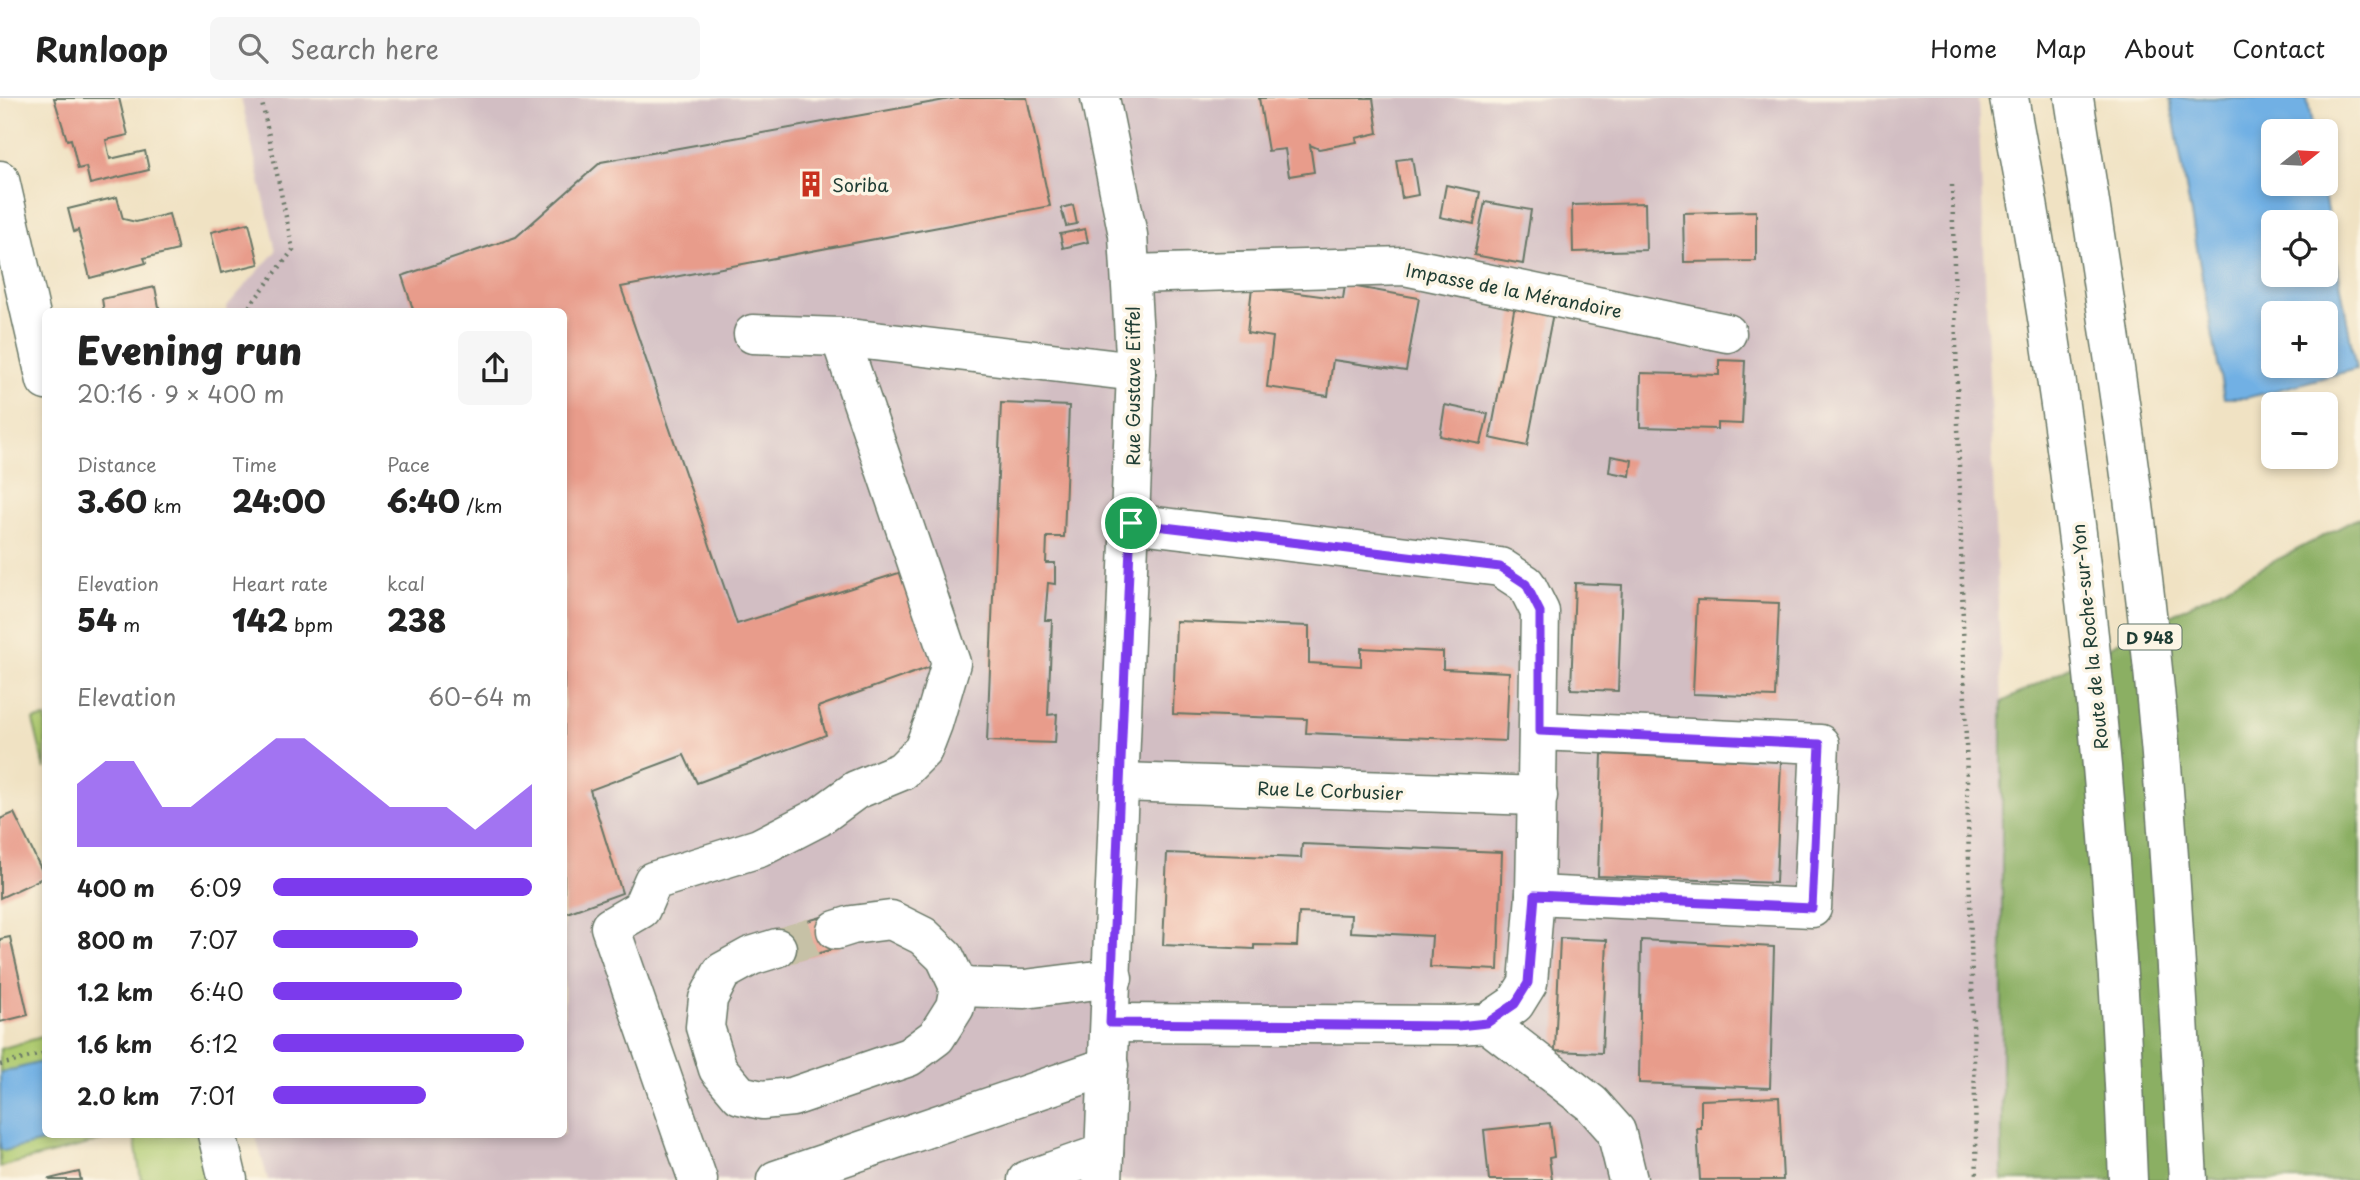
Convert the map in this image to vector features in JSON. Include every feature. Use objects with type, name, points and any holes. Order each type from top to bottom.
[{"type":"main road","name":"Rue Gustave Eiffel","points":[[1100,98],[1128,235],[1136,372],[1104,1167]]},
{"type":"main road","name":"Route de la Roche-sur-Yon","points":[[2010,98],[2053,352],[2074,501],[2095,688],[2116,926],[2128,1180]]},
{"type":"main road","name":"D 948","points":[[2074,98],[2118,390],[2151,651],[2170,875],[2188,1180]]},
{"type":"main road","points":[[0,180],[12,280],[42,369]]},
{"type":"main road","name":"Impasse de la Mérandoire","points":[[1130,274],[1404,266],[1727,333]]},
{"type":"main road","points":[[753,334],[841,337],[1136,372]]},
{"type":"main road","points":[[698,1180],[610,927],[641,909],[653,881],[759,848],[818,817],[856,790],[902,771],[923,750],[951,663],[841,337]]},
{"type":"main road","points":[[1110,1023],[1458,1026],[1487,1023],[1515,1004],[1528,983],[1535,895],[1540,731],[1540,612],[1526,584],[1500,567],[1131,523]]},
{"type":"main road","points":[[1535,895],[1812,908],[1820,744],[1540,731]]},
{"type":"main road","name":"Rue Le Corbusier","points":[[1121,782],[1538,796]]},
{"type":"main road","points":[[777,948],[751,956],[722,972],[708,999],[705,1027],[718,1069],[740,1095],[762,1100],[792,1097],[909,1057],[936,1037],[955,1007],[959,987],[945,957],[923,936],[891,920],[836,930]]},
{"type":"main road","points":[[959,987],[1025,989],[1113,978]]},
{"type":"main road","points":[[1487,1023],[1592,1104],[1616,1131],[1629,1180]]},
{"type":"main road","points":[[776,1180],[1109,1066]]},
{"type":"main road","points":[[218,1138],[228,1180]]},
{"type":"main road","points":[[1027,1180],[1104,1167]]},
{"type":"path","points":[[248,308],[293,250],[261,98]]},
{"type":"path","points":[[1952,185],[1977,1180]]},
{"type":"path","points":[[0,1065],[42,1054]]},
{"type":"shaded area","points":[[241,98],[1978,98],[2002,702],[2002,1180],[268,1180],[256,1138],[567,1138],[567,308],[226,308],[276,251]]},
{"type":"green space","points":[[2360,517],[2360,1180],[2002,1180],[2002,702]]},
{"type":"green space","points":[[42,719],[42,757],[33,720]]},
{"type":"green space","points":[[42,1037],[42,1138],[112,1138],[0,1167],[0,1049]]},
{"type":"green space","points":[[135,1138],[198,1138],[208,1180],[141,1180]]},
{"type":"water","points":[[2170,98],[2307,98],[2311,119],[2261,119],[2261,196],[2324,196],[2327,210],[2261,210],[2261,287],[2338,287],[2338,271],[2356,369],[2338,374],[2338,301],[2261,301],[2261,378],[2322,378],[2246,398],[2224,398]]},
{"type":"water","points":[[42,1062],[42,1138],[61,1138],[4,1151],[0,1148],[0,1073]]},
{"type":"building","points":[[54,98],[119,98],[128,135],[106,140],[110,159],[145,151],[149,170],[90,184],[86,167],[78,169],[71,139],[67,140]]},
{"type":"building","points":[[956,98],[1027,98],[1050,206],[621,287],[737,624],[902,572],[933,666],[818,707],[826,735],[697,783],[684,755],[590,790],[622,893],[567,913],[567,308],[413,308],[402,276],[516,237],[601,162]]},
{"type":"building","points":[[1259,98],[1373,98],[1378,133],[1356,138],[1357,142],[1319,149],[1310,145],[1314,172],[1289,176],[1285,149],[1268,151]]},
{"type":"building","points":[[1412,158],[1418,195],[1402,198],[1396,160]]},
{"type":"building","points":[[1446,185],[1480,192],[1474,224],[1440,217]]},
{"type":"building","points":[[117,197],[123,219],[136,222],[169,214],[178,250],[144,258],[146,263],[90,278],[78,230],[74,232],[68,209]]},
{"type":"building","points":[[1485,202],[1531,210],[1523,264],[1474,255]]},
{"type":"building","points":[[1645,203],[1646,250],[1573,252],[1572,205]]},
{"type":"building","points":[[1073,205],[1077,224],[1066,226],[1061,208]]},
{"type":"building","points":[[1756,211],[1756,261],[1684,262],[1683,213]]},
{"type":"building","points":[[249,223],[259,264],[221,273],[211,232]]},
{"type":"building","points":[[1085,229],[1088,242],[1063,248],[1060,234]]},
{"type":"building","points":[[1345,285],[1419,298],[1406,371],[1333,360],[1328,396],[1267,387],[1273,337],[1247,333],[1252,287],[1343,299]]},
{"type":"building","points":[[155,287],[159,308],[103,308],[102,299]]},
{"type":"building","points":[[1515,305],[1553,313],[1527,446],[1490,438]]},
{"type":"building","points":[[1719,360],[1745,361],[1742,424],[1717,423],[1717,429],[1640,427],[1641,373],[1719,375]]},
{"type":"building","points":[[1001,403],[1069,406],[1064,537],[1047,537],[1046,563],[1055,563],[1055,584],[1048,583],[1045,620],[1052,620],[1048,715],[1057,714],[1055,743],[987,741]]},
{"type":"building","points":[[1445,405],[1488,414],[1481,444],[1440,436]]},
{"type":"building","points":[[1611,456],[1632,460],[1630,476],[1609,472]]},
{"type":"building","points":[[1575,583],[1622,585],[1618,691],[1571,689]]},
{"type":"building","points":[[1697,600],[1779,603],[1775,697],[1693,694]]},
{"type":"building","points":[[1176,621],[1309,626],[1309,663],[1361,666],[1361,648],[1443,652],[1443,669],[1509,672],[1506,741],[1306,733],[1307,719],[1173,714]]},
{"type":"building","points":[[1602,754],[1781,762],[1776,883],[1598,876]]},
{"type":"building","points":[[14,813],[42,871],[42,878],[0,898],[0,819]]},
{"type":"building","points":[[1302,844],[1502,852],[1498,970],[1430,967],[1432,936],[1350,932],[1351,915],[1299,913],[1297,946],[1254,945],[1254,949],[1163,945],[1167,853],[1301,858]]},
{"type":"building","points":[[832,914],[841,947],[781,964],[772,931]]},
{"type":"building","points":[[10,937],[28,1015],[0,1022],[0,939]]},
{"type":"building","points":[[1560,938],[1607,940],[1602,1053],[1555,1051]]},
{"type":"building","points":[[1641,940],[1774,947],[1770,1088],[1639,1083]]},
{"type":"building","points":[[1779,1097],[1783,1180],[1700,1180],[1697,1128],[1701,1128],[1701,1100]]},
{"type":"building","points":[[1550,1123],[1554,1157],[1549,1158],[1552,1180],[1489,1180],[1484,1130]]},
{"type":"building","points":[[79,1172],[81,1180],[49,1179]]},
{"type":"tunnel","points":[[777,948],[836,930]]},
{"type":"place","name":"Soriba","points":[[811,184]]},
{"type":"route","points":[[1131,523],[1500,567],[1526,584],[1540,612],[1540,731],[1820,744],[1812,908],[1535,895],[1528,983],[1515,1004],[1487,1023],[1458,1026],[1110,1023],[1131,523]]}]
